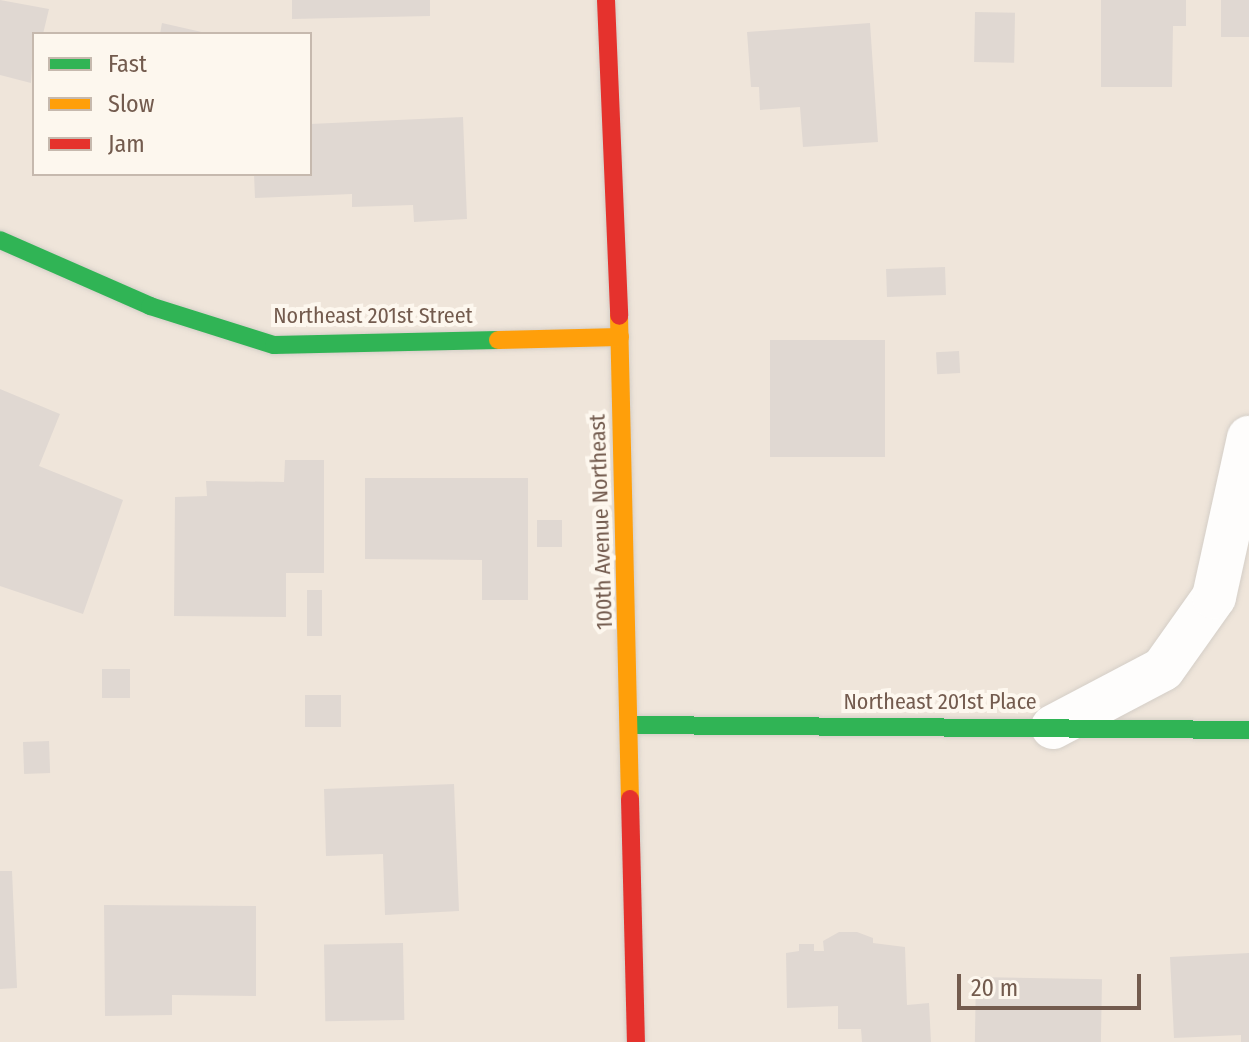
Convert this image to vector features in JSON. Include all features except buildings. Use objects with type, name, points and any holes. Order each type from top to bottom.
[{"type":"street","name":"100th Avenue Northeast","points":[[606,0],[620,337],[636,1042]]},
{"type":"street","name":"Northeast 201st Street","points":[[0,240],[150,306],[274,345],[620,337]]},
{"type":"street","points":[[1053,727],[1163,669],[1214,597],[1249,438]]},
{"type":"street","name":"Northeast 201st Place","points":[[631,725],[1249,730]]},
{"type":"shaded area","points":[[0,0],[1249,0],[1249,1042],[0,1042]]},
{"type":"traffic: fast","points":[[0,240],[150,306],[274,345],[498,340]]},
{"type":"traffic: fast","points":[[631,725],[1249,730]]},
{"type":"traffic: slow","points":[[619,316],[630,799]]},
{"type":"traffic: slow","points":[[498,340],[620,337]]},
{"type":"traffic: jam","points":[[606,0],[619,316]]},
{"type":"traffic: jam","points":[[630,799],[636,1042]]}]
